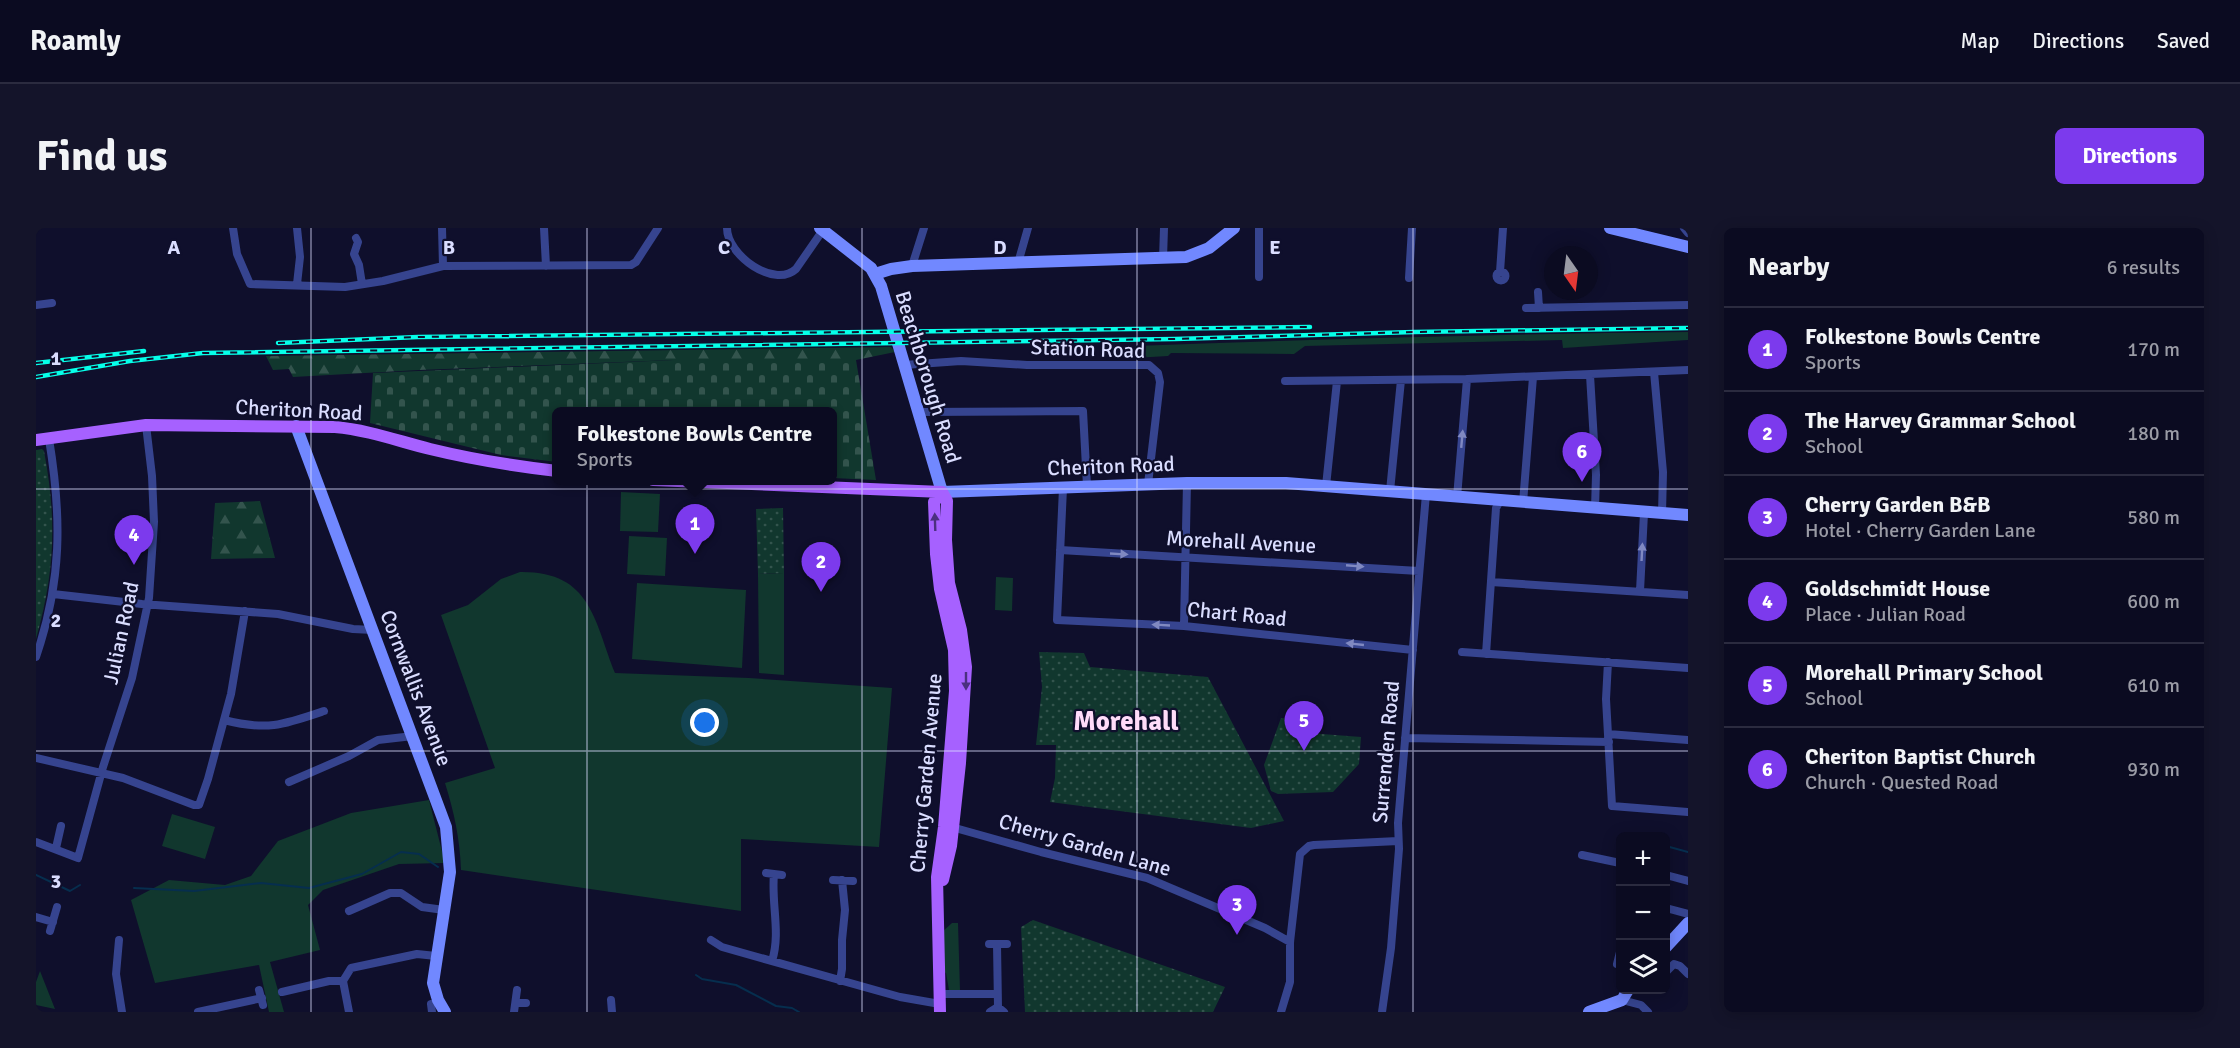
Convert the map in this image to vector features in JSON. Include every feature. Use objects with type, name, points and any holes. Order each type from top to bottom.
[{"type":"main road","name":"Cheriton Road","points":[[42,440],[146,425],[296,426],[357,429],[442,452],[552,470]]},
{"type":"main road","name":"Cheriton Road","points":[[773,485],[942,492]]},
{"type":"main road","name":"Cherry Garden Avenue","points":[[938,902],[951,842],[948,826],[954,813],[964,726],[966,667],[961,630],[949,583],[947,501],[942,492],[934,502],[937,570],[956,668],[956,691],[948,826],[937,877],[940,1004]]},
{"type":"street","points":[[233,228],[237,254],[250,284],[345,287],[383,281],[443,266],[631,265],[636,262],[658,228]]},
{"type":"street","points":[[297,228],[300,248],[297,284]]},
{"type":"street","points":[[442,228],[443,266]]},
{"type":"street","points":[[544,228],[546,266]]},
{"type":"street","points":[[728,228],[730,243],[739,256],[767,273],[780,277],[796,269],[821,229],[871,268],[875,274],[912,266],[1163,259],[1193,256],[1217,243],[1234,228]]},
{"type":"street","points":[[912,266],[924,228]]},
{"type":"street","points":[[1018,263],[1028,228]]},
{"type":"street","points":[[1163,259],[1164,228]]},
{"type":"street","points":[[1259,228],[1259,277]]},
{"type":"street","points":[[1409,278],[1412,228]]},
{"type":"street","points":[[1500,272],[1503,228]]},
{"type":"street","points":[[1610,228],[1659,235],[1688,247]]},
{"type":"street","points":[[1684,228],[1688,233]]},
{"type":"street","points":[[356,238],[358,242],[354,254],[359,265],[362,284]]},
{"type":"street","name":"Beachborough Road","points":[[875,274],[881,286],[942,492]]},
{"type":"street","points":[[1538,292],[1539,308]]},
{"type":"street","points":[[36,305],[52,303]]},
{"type":"street","points":[[1526,308],[1688,305]]},
{"type":"street","name":"Station Road","points":[[904,365],[962,361],[1027,365],[1149,365],[1158,373],[1160,382],[1148,484]]},
{"type":"street","points":[[1285,381],[1467,379],[1688,370]]},
{"type":"street","points":[[1654,372],[1663,472],[1662,514]]},
{"type":"street","points":[[1590,375],[1596,475],[1595,509]]},
{"type":"street","points":[[1523,503],[1533,377]]},
{"type":"street","points":[[1457,497],[1467,379]]},
{"type":"street","points":[[1390,491],[1401,380]]},
{"type":"street","points":[[1326,486],[1337,381]]},
{"type":"street","points":[[918,412],[1087,411],[1087,486]]},
{"type":"street","name":"Julian Road","points":[[56,848],[78,858],[101,773],[132,678],[148,604],[154,522],[146,425]]},
{"type":"street","name":"Cornwallis Avenue","points":[[296,426],[440,809],[449,843],[450,872],[434,971],[434,988],[445,1012]]},
{"type":"street","points":[[36,657],[53,594],[58,529],[42,440]]},
{"type":"street","name":"Cheriton Road","points":[[942,492],[1235,482],[1326,486],[1688,515]]},
{"type":"street","points":[[1184,626],[1187,483]]},
{"type":"street","points":[[1060,550],[1063,488]]},
{"type":"street","name":"Surrenden Road","points":[[1382,1012],[1389,974],[1405,738],[1426,494]]},
{"type":"street","points":[[1486,654],[1496,508],[1500,501]]},
{"type":"street","points":[[1640,591],[1644,513]]},
{"type":"street","name":"Morehall Avenue","points":[[1060,550],[1419,571]]},
{"type":"street","name":"Chart Road","points":[[1060,550],[1057,620],[1184,626],[1413,650]]},
{"type":"street","points":[[1491,582],[1688,595]]},
{"type":"street","points":[[53,594],[148,604],[245,610],[296,616],[353,629],[373,630]]},
{"type":"street","points":[[36,758],[144,785],[194,806],[201,803],[224,720],[238,657],[245,610]]},
{"type":"street","points":[[1462,652],[1688,668]]},
{"type":"street","points":[[1608,662],[1606,699],[1612,806],[1624,809],[1688,812]]},
{"type":"street","points":[[224,720],[252,726],[273,726],[324,711]]},
{"type":"street","points":[[289,782],[303,781],[378,740],[413,736]]},
{"type":"street","points":[[1405,738],[1688,740]]},
{"type":"street","name":"Cherry Garden Lane","points":[[954,813],[967,830]]},
{"type":"street","points":[[36,842],[56,848],[62,826]]},
{"type":"street","name":"Cherry Garden Lane","points":[[948,826],[1147,878],[1244,919],[1290,942]]},
{"type":"street","name":"Cherry Garden Lane","points":[[951,842],[967,830]]},
{"type":"street","points":[[1281,1012],[1290,982],[1290,942],[1300,855],[1305,849],[1314,845],[1398,841]]},
{"type":"street","points":[[1582,855],[1616,862]]},
{"type":"street","points":[[772,961],[777,933],[773,896],[774,874]]},
{"type":"street","points":[[1670,876],[1688,880]]},
{"type":"street","points":[[840,981],[845,910],[838,880],[853,880]]},
{"type":"street","points":[[349,911],[390,893],[400,893],[422,906],[444,910]]},
{"type":"street","points":[[36,917],[52,926],[57,907]]},
{"type":"street","points":[[1670,909],[1688,914]]},
{"type":"street","points":[[1670,942],[1688,923]]},
{"type":"street","points":[[119,940],[116,974],[122,1012]]},
{"type":"street","points":[[711,940],[722,947],[900,997],[940,1004],[997,994]]},
{"type":"street","points":[[997,1010],[998,944]]},
{"type":"street","points":[[349,1012],[343,981],[348,971],[358,966],[417,954],[436,956]]},
{"type":"street","points":[[1670,968],[1674,964],[1680,966],[1688,974]]},
{"type":"street","points":[[282,992],[329,981],[343,981]]},
{"type":"street","points":[[515,1008],[518,990]]},
{"type":"street","points":[[1589,1012],[1625,995],[1648,1012]]},
{"type":"street","points":[[198,1012],[261,998]]},
{"type":"street","points":[[609,1011],[611,1000]]},
{"type":"street","points":[[515,1008],[526,1003]]},
{"type":"green space","points":[[1688,332],[1688,340],[1563,348],[1562,340],[1305,346],[1294,354],[1171,353],[1168,356],[1134,358],[1135,346],[1411,337]]},
{"type":"green space","points":[[891,347],[895,352],[856,360],[673,360],[293,377],[289,369],[273,370],[266,356]]},
{"type":"green space","points":[[674,360],[856,360],[876,480],[837,478],[837,407],[552,407],[552,461],[501,455],[370,423],[373,373]]},
{"type":"green space","points":[[42,449],[51,500],[52,545],[47,591],[36,639],[36,450]]},
{"type":"green space","points":[[621,492],[660,494],[658,532],[620,531]]},
{"type":"green space","points":[[260,501],[275,558],[211,559],[215,503]]},
{"type":"green space","points":[[783,508],[784,573],[758,574],[756,509]]},
{"type":"green space","points":[[629,536],[667,538],[665,576],[627,574]]},
{"type":"green space","points":[[520,572],[544,574],[562,580],[576,590],[594,617],[615,673],[749,678],[892,688],[879,847],[741,839],[741,911],[461,870],[456,826],[445,783],[495,768],[441,615],[468,605],[501,579]]},
{"type":"green space","points":[[784,573],[784,675],[759,673],[758,574]]},
{"type":"green space","points":[[996,577],[1013,578],[1012,611],[995,610]]},
{"type":"green space","points":[[637,583],[746,590],[742,668],[632,659]]},
{"type":"green space","points":[[1039,652],[1084,653],[1090,667],[1208,677],[1284,821],[1251,828],[1050,802],[1055,778],[1056,745],[1036,745],[1042,687]]},
{"type":"green space","points":[[1281,718],[1311,720],[1309,733],[1361,737],[1359,764],[1333,792],[1278,794],[1271,791],[1264,765]]},
{"type":"green space","points":[[429,800],[445,863],[399,864],[323,890],[308,905],[320,950],[270,962],[284,1012],[269,1012],[259,965],[155,983],[131,900],[169,880],[225,885],[251,876],[278,841],[351,813]]},
{"type":"green space","points":[[172,814],[215,827],[205,859],[162,846]]},
{"type":"green space","points":[[1033,920],[1225,987],[1213,1012],[1025,1012],[1021,927]]},
{"type":"green space","points":[[952,923],[958,923],[960,991],[949,990],[944,972],[942,932]]},
{"type":"green space","points":[[40,971],[55,1009],[36,1005],[36,982]]},
{"type":"waterway","points":[[1670,847],[1688,852]]},
{"type":"waterway","points":[[134,888],[194,891],[261,883],[309,888],[362,874],[401,852],[419,854],[438,867]]},
{"type":"waterway","points":[[36,875],[70,891],[80,885]]},
{"type":"waterway","points":[[696,975],[702,979],[736,985],[776,1006],[792,1008],[799,1012]]},
{"type":"railway","points":[[278,343],[418,337],[1310,327]]},
{"type":"railway","points":[[36,377],[130,361],[203,353],[1175,339],[1414,332],[1688,328]]},
{"type":"railway","points":[[36,363],[144,351]]},
{"type":"place","name":"Cheriton Baptist Church","points":[[1582,482]]},
{"type":"place","name":"Folkestone Bowls Centre","points":[[695,554]]},
{"type":"place","name":"Goldschmidt House","points":[[134,565]]},
{"type":"place","name":"The Harvey Grammar School","points":[[821,592]]},
{"type":"place","name":"Morehall Primary School","points":[[1304,751]]},
{"type":"place","name":"Cherry Garden B&B","points":[[1237,935]]},
{"type":"district","name":"Morehall","points":[[1126,721]]}]
